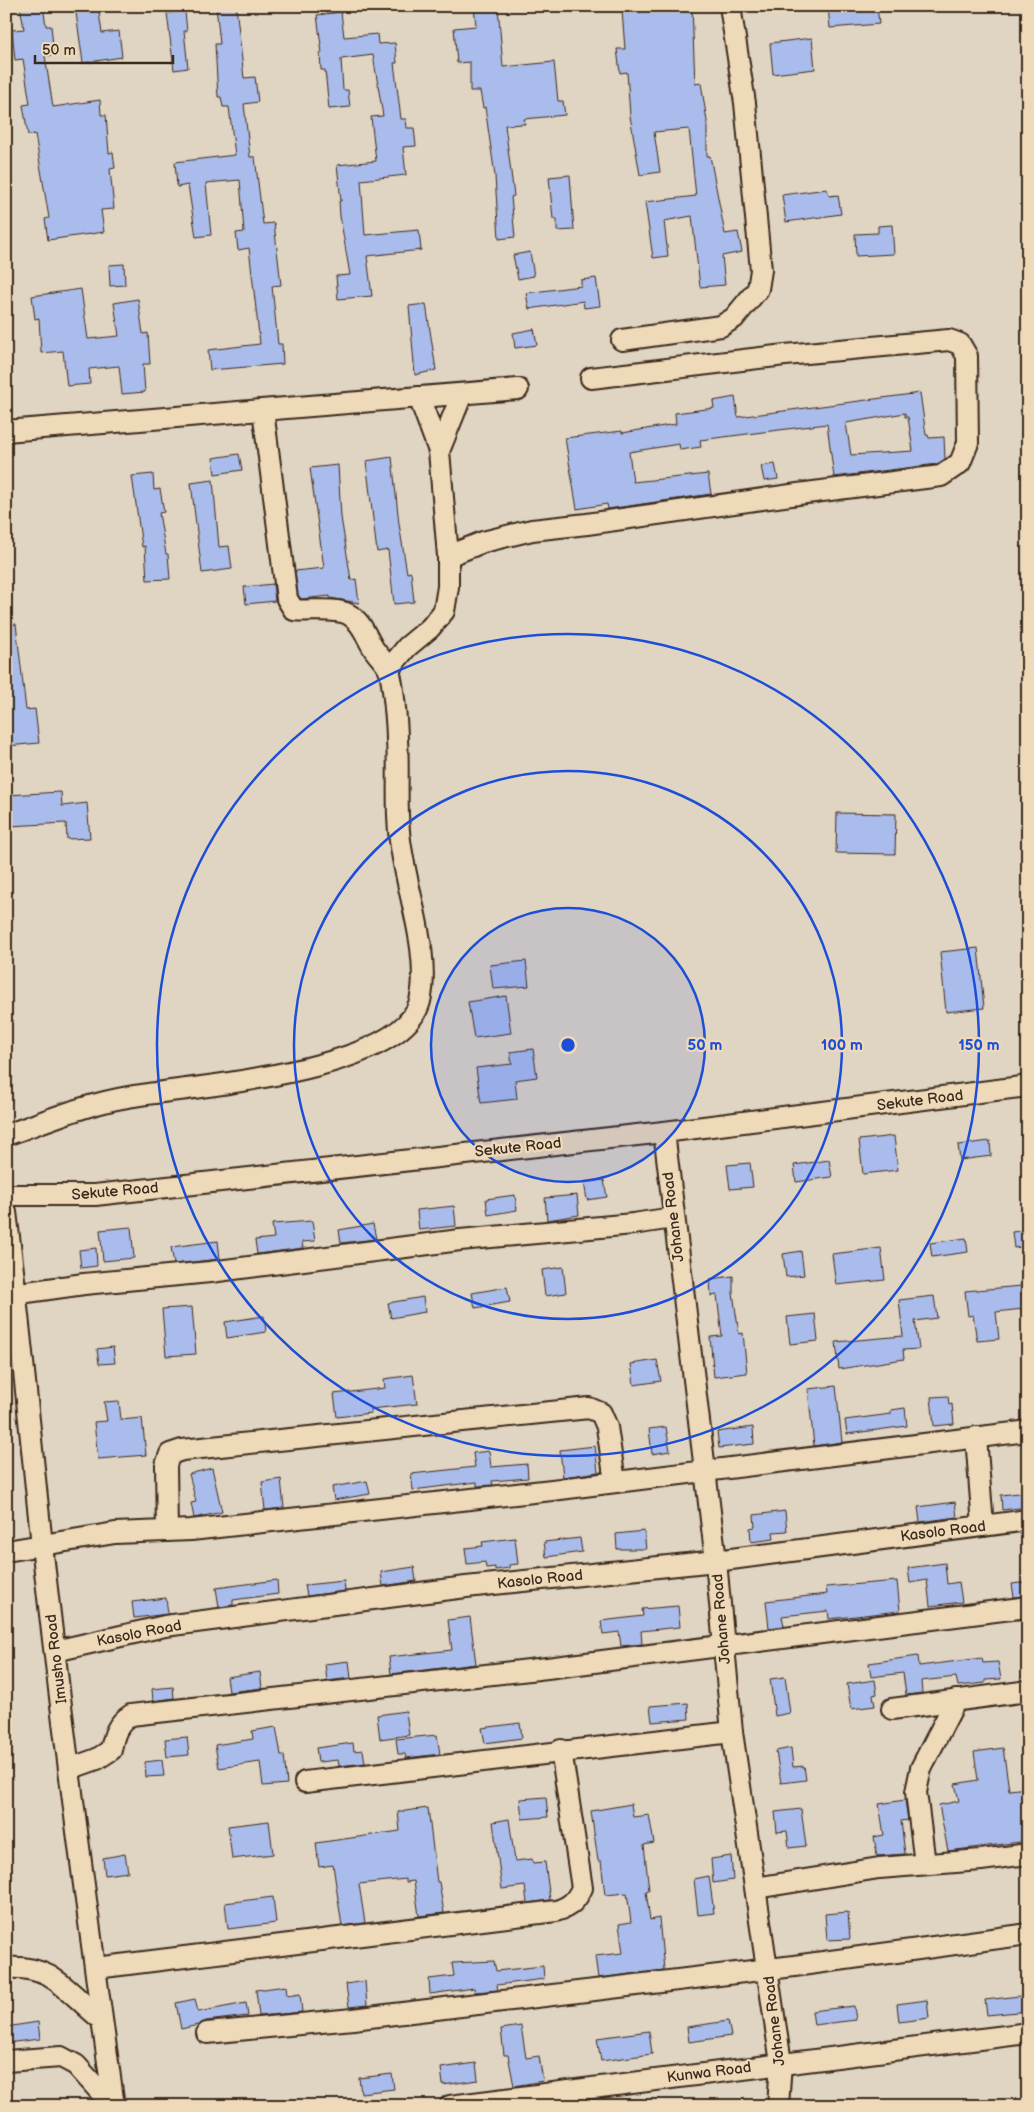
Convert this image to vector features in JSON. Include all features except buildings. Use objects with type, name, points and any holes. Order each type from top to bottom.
[{"type":"street","points":[[622,340],[721,326],[734,318],[758,290],[761,270],[758,231],[745,103],[730,6]]},
{"type":"street","points":[[448,556],[483,542],[532,530],[941,476],[960,463],[968,444],[967,356],[960,344],[949,340],[785,355],[591,378]]},
{"type":"street","points":[[6,431],[518,389]]},
{"type":"street","points":[[439,451],[462,394]]},
{"type":"street","points":[[389,669],[407,647],[430,628],[444,611],[448,587],[448,556],[439,451],[419,397]]},
{"type":"street","points":[[6,1135],[83,1107],[127,1097],[207,1087],[314,1067],[385,1042],[405,1026],[419,1004],[423,979],[416,925],[399,832],[397,740],[389,669],[372,647],[361,625],[349,614],[338,611],[294,610],[287,599],[263,410]]},
{"type":"street","name":"Sekute Road","points":[[6,1195],[95,1195],[664,1132],[1028,1086]]},
{"type":"street","name":"Johane Road","points":[[664,1132],[716,1561],[722,1644],[732,1732],[781,2063],[778,2106]]},
{"type":"street","name":"Imusho Road","points":[[6,1212],[11,1294],[69,1769],[114,2106]]},
{"type":"street","points":[[11,1294],[84,1284],[210,1272],[460,1240],[570,1231],[673,1218]]},
{"type":"street","points":[[167,1531],[166,1465],[170,1454],[191,1448],[589,1408],[601,1413],[607,1428],[615,1482]]},
{"type":"street","points":[[6,1551],[115,1534],[191,1530],[615,1482],[1028,1431]]},
{"type":"street","points":[[976,1437],[983,1526]]},
{"type":"street","name":"Kasolo Road","points":[[55,1651],[165,1626],[466,1587],[716,1561],[1028,1520]]},
{"type":"street","points":[[69,1769],[97,1759],[110,1750],[115,1730],[122,1721],[132,1714],[537,1669],[722,1644],[1028,1607]]},
{"type":"street","points":[[892,1709],[1028,1691]]},
{"type":"street","points":[[925,1864],[916,1792],[921,1768],[956,1700]]},
{"type":"street","points":[[306,1782],[561,1750],[732,1732]]},
{"type":"street","points":[[96,1968],[567,1908],[577,1900],[582,1888],[561,1750]]},
{"type":"street","points":[[756,1888],[879,1868],[1028,1854]]},
{"type":"street","points":[[207,2033],[363,2018],[768,1969],[1028,1934]]},
{"type":"street","points":[[6,1968],[36,1969],[55,1978],[101,2019]]},
{"type":"street","name":"Kunwa Road","points":[[450,2106],[1028,2032]]},
{"type":"street","points":[[6,2061],[62,2057],[76,2065],[114,2106]]}]
